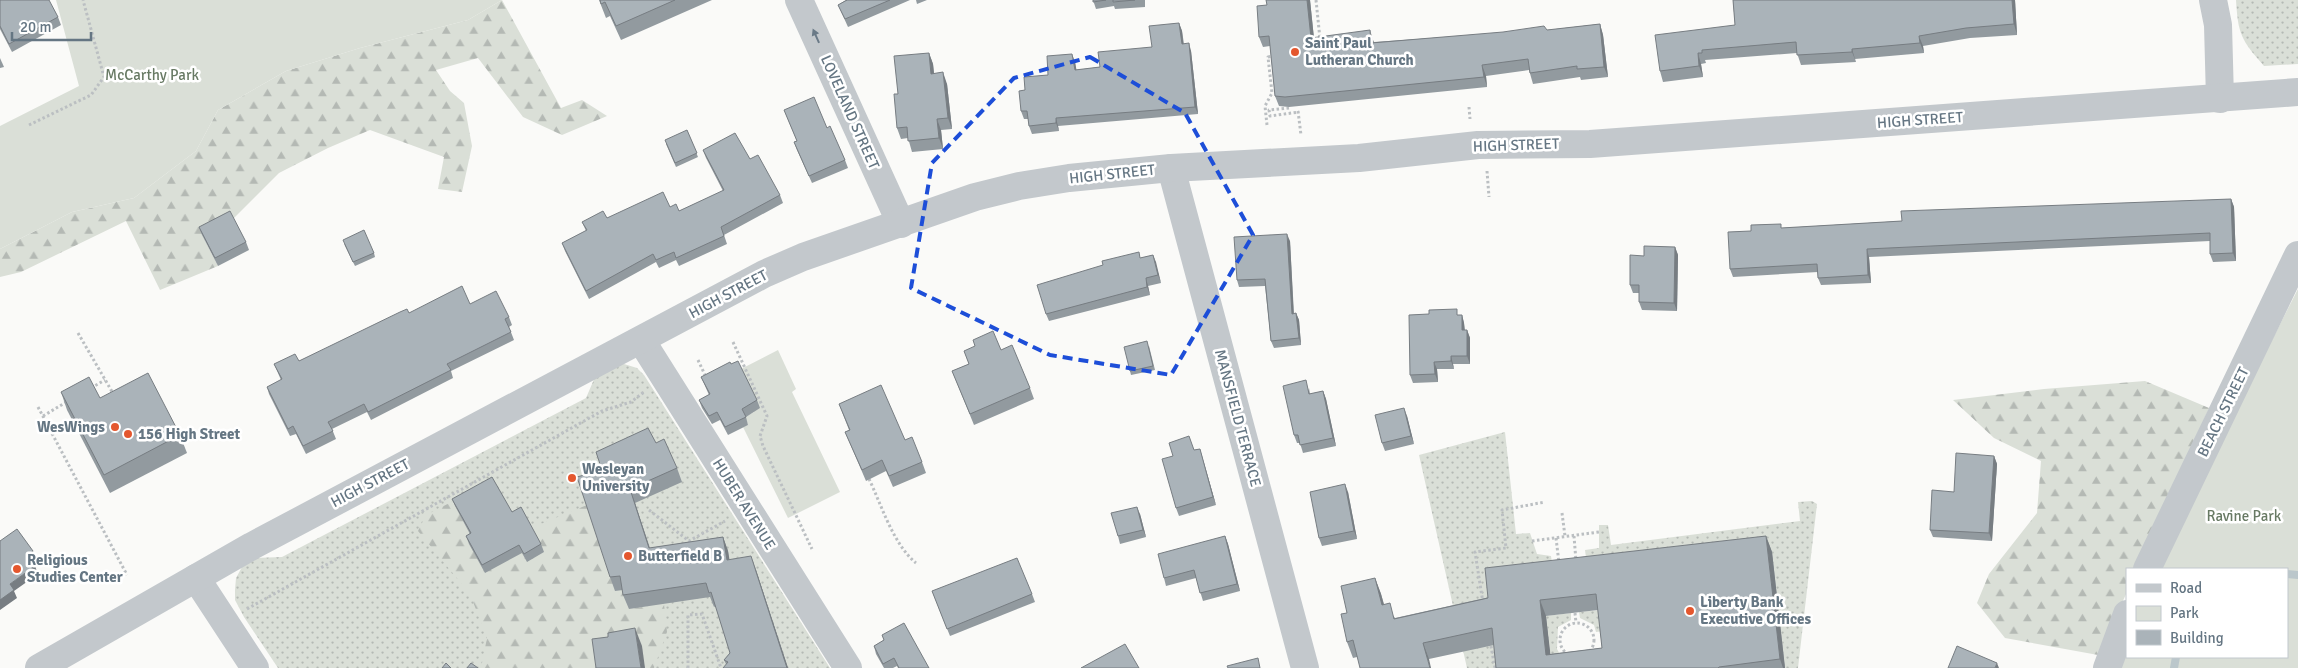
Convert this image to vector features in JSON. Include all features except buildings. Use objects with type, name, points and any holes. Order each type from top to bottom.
[{"type":"street","name":"LOVELAND STREET","points":[[799,0],[900,224]]},
{"type":"street","points":[[2213,0],[2218,25],[2220,98]]},
{"type":"street","name":"HIGH STREET","points":[[38,668],[252,546],[764,274],[803,257],[975,197],[1019,186],[1069,178],[1171,168],[1359,158],[1478,145],[1590,144],[2298,92]]},
{"type":"street","name":"MANSFIELD TERRACE","points":[[1171,168],[1305,668]]},
{"type":"street","name":"BEACH STREET","points":[[2147,568],[2298,255]]},
{"type":"street","name":"HUBER AVENUE","points":[[640,340],[848,668]]},
{"type":"street","points":[[196,578],[255,668]]},
{"type":"street","points":[[2107,668],[2126,617]]},
{"type":"path","points":[[28,126],[91,95],[104,77],[83,0]]},
{"type":"path","points":[[1316,0],[1320,39]]},
{"type":"path","points":[[1267,125],[1265,106],[1272,92],[1268,57],[1274,56]]},
{"type":"path","points":[[1289,108],[1269,110],[1270,116],[1298,112],[1302,140]]},
{"type":"path","points":[[1488,175],[1489,197]]},
{"type":"path","points":[[78,333],[117,401]]},
{"type":"path","points":[[733,342],[767,416],[760,436],[763,446],[812,549]]},
{"type":"path","points":[[698,360],[708,382]]},
{"type":"path","points":[[90,389],[105,380]]},
{"type":"path","points":[[244,610],[602,410],[631,402],[644,392],[648,385]]},
{"type":"path","points":[[43,416],[74,398]]},
{"type":"path","points":[[38,407],[127,575]]},
{"type":"path","points":[[869,479],[898,538],[910,558],[916,563]]},
{"type":"path","points":[[1484,610],[1475,552],[1506,548],[1502,510],[1545,502]]},
{"type":"path","points":[[649,510],[689,541],[747,508]]},
{"type":"path","points":[[1562,513],[1565,536]]},
{"type":"path","points":[[1532,541],[1599,532]]},
{"type":"path","points":[[1574,536],[1577,571]]},
{"type":"path","points":[[1556,538],[1559,564]]},
{"type":"path","points":[[1479,582],[1488,581]]},
{"type":"path","points":[[1575,613],[1576,623]]},
{"type":"path","points":[[688,668],[688,615],[702,614],[722,668]]},
{"type":"path","points":[[1576,623],[1588,627],[1594,638],[1593,647],[1589,652],[1580,656],[1568,655],[1560,641],[1563,630],[1576,623]]},
{"type":"path","points":[[1594,638],[1599,637]]},
{"type":"path","points":[[1489,639],[1495,668]]},
{"type":"path","points":[[1580,656],[1581,662]]},
{"type":"highlighted area","points":[[1090,57],[1185,113],[1253,235],[1171,375],[1050,355],[911,288],[932,163],[1014,78]]},
{"type":"green space","name":"McCarthy Park","points":[[56,0],[502,0],[468,20],[360,48],[286,71],[218,110],[196,151],[134,198],[72,212],[0,249],[0,126],[79,86]]},
{"type":"green space","points":[[502,0],[561,108],[582,100],[607,116],[562,135],[523,117],[478,58],[436,70],[450,91],[464,103],[472,146],[462,192],[438,189],[444,157],[370,130],[328,148],[279,173],[233,219],[202,235],[218,266],[160,290],[126,221],[21,272],[0,277],[0,249],[72,212],[134,198],[196,151],[218,110],[286,71],[360,48],[468,20]]},
{"type":"green space","points":[[2236,0],[2298,0],[2298,64],[2264,66],[2250,50],[2242,36]]},
{"type":"green space","name":"Ravine Park","points":[[2298,289],[2298,668],[2121,668],[2126,656],[2126,658],[2288,658],[2288,568],[2161,568],[2227,428]]},
{"type":"green space","points":[[778,350],[796,389],[792,392],[840,492],[788,518],[743,427],[748,425],[745,417],[754,412],[741,369]]},
{"type":"green space","name":"Wesleyan University","points":[[624,364],[637,368],[644,375],[830,668],[278,668],[235,600],[236,578],[242,567],[253,558],[282,557],[586,398],[595,377],[615,365]]},
{"type":"green space","points":[[2145,381],[2209,408],[2137,568],[2126,568],[2126,594],[2098,655],[2005,638],[1977,603],[1989,574],[2037,513],[2041,461],[1994,438],[1953,400],[2044,389]]},
{"type":"green space","points":[[1505,432],[1516,534],[1530,533],[1537,554],[1551,556],[1554,577],[1500,668],[1467,668],[1419,455]]},
{"type":"green space","points":[[471,492],[507,525],[527,562],[531,528],[587,505],[625,590],[629,609],[664,604],[667,632],[654,668],[481,668],[487,638],[470,594],[418,531],[426,515]]},
{"type":"green space","points":[[1812,501],[1817,504],[1798,668],[1785,668],[1772,552],[1588,573],[1585,550],[1599,548],[1599,525],[1608,525],[1611,545],[1800,521],[1798,502]]},
{"type":"green space","points":[[1601,610],[1604,631],[1596,632],[1594,625],[1580,618],[1579,612]]},
{"type":"green space","points":[[1571,613],[1571,620],[1558,627],[1557,649],[1562,658],[1552,668],[1546,616]]},
{"type":"waterway","points":[[2288,574],[2298,575]]},
{"type":"waterway","points":[[2174,668],[2176,658]]},
{"type":"place","name":"Saint Paul Lutheran Church","points":[[1295,52]]},
{"type":"place","name":"WesWings","points":[[115,427]]},
{"type":"place","name":"156 High Street","points":[[128,434]]},
{"type":"place","name":"Wesleyan University","points":[[572,478]]},
{"type":"place","name":"Butterfield B","points":[[628,556]]},
{"type":"place","name":"Religious Studies Center","points":[[17,569]]},
{"type":"place","name":"Liberty Bank Executive Offices","points":[[1690,611]]}]
